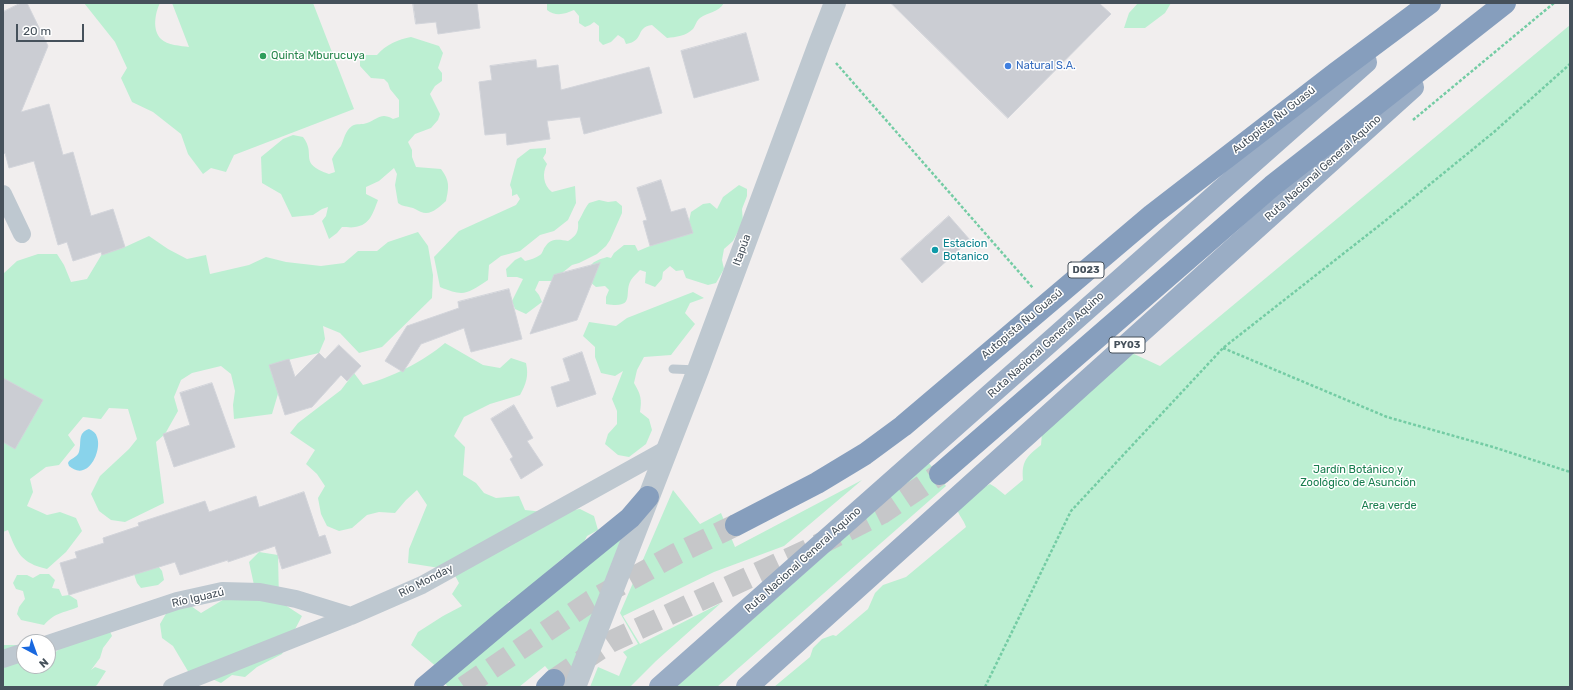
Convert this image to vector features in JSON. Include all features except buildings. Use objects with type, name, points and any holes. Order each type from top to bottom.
[{"type":"highway","name":"Autopista Ñu Guasú","points":[[736,525],[817,483],[865,454],[903,426],[1152,215],[1336,73],[1431,3]]},
{"type":"highway","name":"Ruta Nacional General Aquino","points":[[660,687],[1431,3]]},
{"type":"highway","name":"Ruta Nacional General Aquino","points":[[747,687],[1506,3]]},
{"type":"highway","points":[[940,474],[1272,186],[1506,3]]},
{"type":"highway","points":[[425,687],[630,518],[648,497]]},
{"type":"street","name":"Itapúa","points":[[575,687],[698,370],[819,44],[836,3]]},
{"type":"street","points":[[3,194],[22,234]]},
{"type":"street","name":"Río Monday","points":[[172,687],[351,616],[422,585],[668,448]]},
{"type":"street","name":"Río Iguazú","points":[[56,641],[177,601],[222,591],[260,592],[296,599],[351,616]]},
{"type":"street","points":[[3,659],[16,655]]},
{"type":"lane","points":[[673,369],[698,370]]},
{"type":"path","points":[[819,44],[1047,303]]},
{"type":"path","points":[[985,687],[1071,511],[1223,348],[1397,211],[1494,132],[1570,64]]},
{"type":"path","points":[[1223,348],[1387,417],[1493,447],[1570,472]]},
{"type":"green space","name":"Quinta Mburucuya","points":[[84,3],[160,3],[155,21],[158,35],[167,43],[189,47],[172,3],[313,3],[354,109],[234,155],[226,172],[211,168],[203,174],[188,154],[181,134],[153,112],[132,102],[121,78],[127,68],[115,42]]},
{"type":"green space","points":[[547,3],[724,3],[716,11],[700,18],[693,29],[684,35],[667,38],[652,25],[643,28],[636,40],[632,42],[626,44],[624,39],[618,35],[611,42],[603,45],[599,41],[599,26],[594,22],[585,27],[579,23],[579,16],[574,10],[564,14],[554,14],[547,10]]},
{"type":"green space","points":[[1138,3],[1171,3],[1165,13],[1145,28],[1124,28],[1129,13]]},
{"type":"green space","name":"Jardín Botánico y Zoológico de Asunción","points":[[1570,25],[1570,687],[774,687],[810,657],[813,648],[822,639],[833,635],[836,636],[868,609],[875,593],[883,585],[906,577],[966,527],[957,508],[969,495],[990,484],[1005,495],[1023,480],[1024,463],[1032,452],[1041,445],[1042,433],[1129,355],[1134,354],[1160,366]]},
{"type":"green space","points":[[411,37],[439,46],[443,53],[438,68],[442,73],[442,81],[435,86],[430,94],[440,114],[438,120],[431,128],[415,134],[408,142],[412,150],[412,157],[416,167],[441,169],[444,173],[448,184],[446,201],[435,210],[428,213],[403,206],[398,203],[395,185],[397,174],[394,168],[379,181],[366,187],[366,194],[378,200],[368,221],[360,226],[342,227],[329,239],[322,221],[326,216],[328,207],[313,215],[292,217],[281,194],[262,183],[261,157],[283,139],[293,135],[303,137],[307,143],[310,162],[313,166],[329,174],[335,172],[332,159],[341,146],[346,133],[352,126],[367,123],[382,116],[393,119],[399,117],[399,100],[390,89],[388,83],[384,79],[371,78],[360,66],[360,59],[366,55],[377,55],[392,43]]},
{"type":"green space","points":[[546,148],[546,153],[543,158],[547,164],[544,171],[544,179],[549,189],[552,192],[575,186],[576,203],[568,220],[554,231],[540,235],[520,251],[501,256],[489,265],[488,280],[470,291],[460,293],[440,287],[434,257],[459,231],[516,205],[520,199],[517,194],[512,196],[510,185],[517,159],[530,149]]},
{"type":"green space","points":[[739,185],[747,189],[747,196],[742,209],[743,222],[733,241],[724,249],[722,260],[724,269],[716,283],[708,285],[686,278],[683,270],[676,271],[670,266],[663,272],[662,279],[655,287],[645,283],[646,272],[640,270],[631,280],[625,302],[616,305],[606,304],[606,297],[609,290],[605,286],[596,287],[590,282],[589,271],[594,262],[607,257],[611,258],[614,253],[624,245],[635,245],[638,251],[650,246],[689,221],[691,212],[703,204],[710,203],[717,209],[723,197]]},
{"type":"green space","points":[[599,200],[608,202],[616,201],[622,206],[622,213],[606,246],[597,254],[572,265],[552,281],[539,281],[535,290],[542,302],[526,314],[515,309],[512,301],[523,279],[517,277],[507,277],[506,269],[515,260],[521,257],[525,261],[538,256],[542,253],[549,242],[558,240],[568,241],[571,239],[576,233],[578,222],[587,205]]},
{"type":"green space","points":[[418,232],[428,246],[433,275],[432,298],[382,347],[359,353],[340,333],[323,326],[325,339],[319,353],[288,360],[272,414],[234,419],[233,405],[235,391],[231,374],[221,366],[192,373],[181,380],[174,397],[178,411],[165,434],[156,442],[164,503],[125,522],[111,520],[99,511],[91,494],[100,476],[129,449],[137,439],[128,409],[109,408],[101,419],[83,417],[68,435],[75,445],[59,465],[46,467],[30,479],[33,492],[27,506],[47,515],[60,512],[76,518],[82,531],[66,552],[47,569],[31,564],[21,556],[14,545],[8,530],[3,532],[3,274],[17,261],[38,254],[57,254],[64,265],[71,282],[87,279],[102,254],[125,247],[149,236],[168,249],[187,259],[206,255],[210,274],[249,265],[266,257],[286,262],[321,266],[344,263],[358,251],[377,251],[388,242]]},
{"type":"green space","points":[[693,292],[704,298],[690,303],[685,313],[695,324],[671,355],[644,357],[637,370],[634,383],[640,397],[640,412],[649,419],[652,430],[646,444],[629,457],[618,455],[605,444],[608,434],[617,424],[617,411],[612,399],[623,371],[615,376],[601,373],[595,357],[595,347],[583,336],[589,322],[616,326],[627,318]]},
{"type":"green space","points":[[445,343],[483,365],[500,368],[511,358],[526,363],[527,368],[526,380],[520,395],[490,404],[464,417],[454,436],[465,447],[463,475],[476,483],[484,493],[496,498],[519,496],[525,510],[553,513],[580,509],[594,516],[598,530],[587,536],[581,548],[563,558],[548,571],[528,601],[509,601],[483,641],[439,669],[411,645],[418,632],[462,606],[452,594],[459,583],[452,570],[408,563],[409,549],[427,505],[417,490],[395,513],[379,512],[367,515],[352,528],[339,531],[327,526],[321,514],[318,498],[325,486],[317,474],[306,464],[315,450],[290,433],[298,423],[341,390],[354,373],[363,385],[373,382],[395,374],[417,363]]},
{"type":"green space","points":[[929,463],[946,486],[717,687],[676,687]]},
{"type":"green space","points":[[862,480],[784,546],[714,572],[623,616],[640,644],[721,603],[656,661],[630,687],[590,687],[598,667],[619,676],[627,657],[623,652],[638,644],[620,613],[673,490],[700,524],[721,513],[735,547]]},
{"type":"green space","points":[[622,538],[569,687],[563,687],[545,666],[519,687],[448,687],[443,681]]},
{"type":"green space","points":[[259,552],[278,555],[279,601],[302,616],[282,654],[257,667],[245,677],[232,675],[221,683],[210,678],[189,673],[173,646],[162,638],[160,624],[167,612],[191,606],[201,613],[226,598],[254,585],[249,562]]},
{"type":"green space","points":[[158,566],[162,571],[164,580],[158,585],[141,588],[137,583],[132,568]]},
{"type":"green space","points":[[40,574],[49,574],[55,580],[52,588],[59,589],[62,596],[69,595],[77,600],[78,607],[56,615],[44,625],[21,620],[17,614],[19,607],[25,599],[23,591],[16,589],[13,583],[17,575],[27,575],[33,578]]},
{"type":"green space","points":[[108,627],[112,636],[103,648],[100,658],[91,670],[95,667],[106,671],[94,687],[3,687],[4,645],[16,645],[16,674],[56,674],[56,652],[66,645],[81,642],[85,637]]},
{"type":"water","points":[[89,429],[96,434],[97,437],[98,446],[96,456],[87,468],[79,471],[69,466],[68,463],[78,454],[81,435]]},
{"type":"tunnel","points":[[554,680],[610,642],[812,548],[882,513],[940,474]]},
{"type":"tunnel","points":[[464,687],[591,601],[676,554],[736,525]]},
{"type":"place","name":"Quinta Mburucuya","points":[[263,56]]},
{"type":"place","name":"Natural S.A.","points":[[1008,66]]},
{"type":"place","name":"Estacion Botanico","points":[[935,250]]},
{"type":"park label","name":"Area verde","points":[[1389,506]]}]
